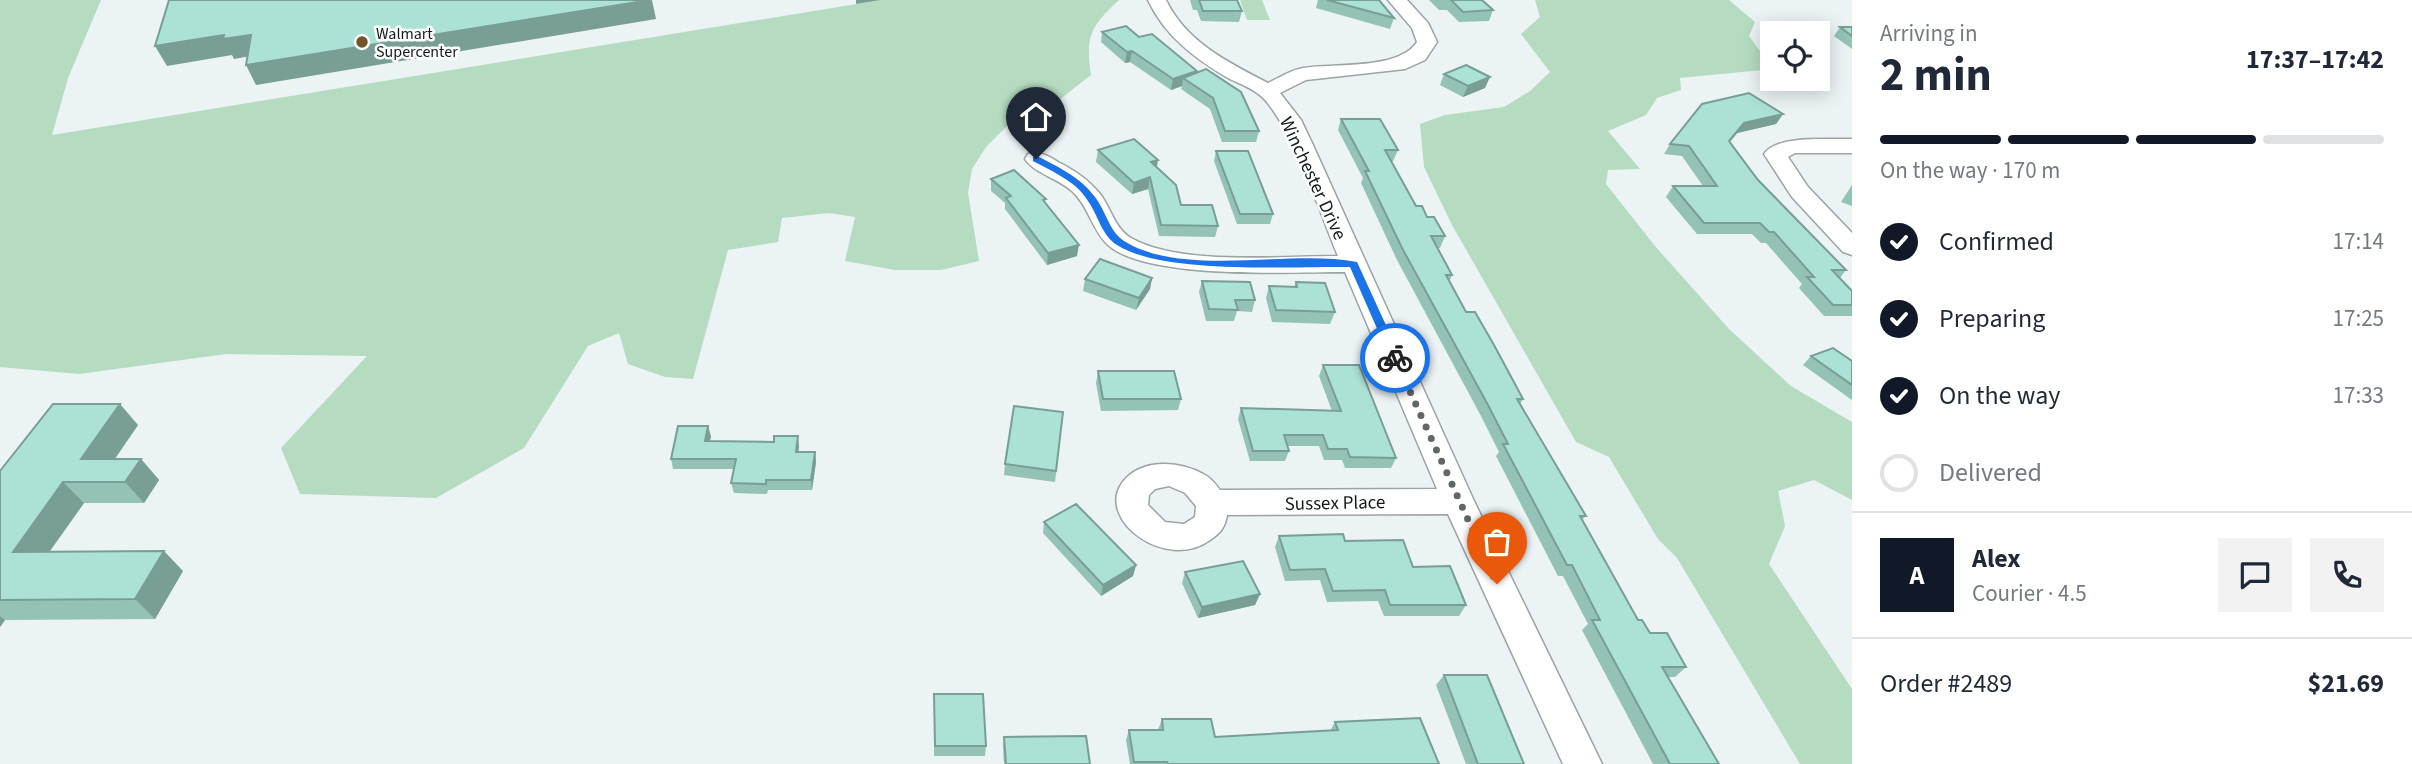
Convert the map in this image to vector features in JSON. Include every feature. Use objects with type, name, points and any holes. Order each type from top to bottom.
[{"type":"street","points":[[1157,0],[1162,16],[1178,35],[1233,73],[1268,91],[1302,74],[1398,65],[1419,56],[1427,42],[1421,27],[1397,0]]},
{"type":"street","name":"Winchester Drive","points":[[1268,91],[1290,120],[1301,143],[1458,501],[1583,764]]},
{"type":"street","points":[[1852,146],[1793,147],[1774,154],[1784,173],[1804,197],[1852,247]]},
{"type":"street","points":[[1036,159],[1074,179],[1092,199],[1105,225],[1119,242],[1149,256],[1188,262],[1354,264]]},
{"type":"street","name":"Sussex Place","points":[[1212,503],[1458,501]]},
{"type":"green space","points":[[0,0],[101,0],[68,78],[52,135],[881,0],[1119,0],[1102,17],[1092,33],[1089,50],[1091,75],[1054,104],[1016,117],[986,147],[972,169],[968,193],[979,261],[941,270],[895,270],[845,261],[855,217],[829,213],[782,218],[778,242],[728,250],[693,379],[665,377],[628,364],[619,333],[588,346],[524,448],[436,498],[300,494],[281,448],[367,356],[226,354],[79,374],[0,367]]},
{"type":"green space","points":[[1240,0],[1262,0],[1270,20],[1247,20]]},
{"type":"green space","points":[[1535,0],[1729,0],[1755,22],[1749,36],[1760,51],[1760,70],[1680,78],[1681,90],[1657,98],[1646,115],[1608,131],[1640,169],[1608,170],[1606,184],[1655,246],[1729,329],[1791,386],[1852,422],[1852,500],[1814,480],[1778,491],[1785,526],[1769,564],[1852,689],[1852,764],[1800,764],[1677,558],[1658,539],[1609,457],[1576,442],[1452,225],[1424,167],[1420,124],[1445,115],[1504,107],[1530,91],[1550,72],[1521,34],[1540,17]]},
{"type":"building","points":[[169,0],[650,0],[246,65],[251,35],[223,39],[224,35],[155,46]]},
{"type":"building","points":[[1199,0],[1237,0],[1242,11],[1203,11]]},
{"type":"building","points":[[1327,0],[1379,0],[1394,18]]},
{"type":"building","points":[[1451,0],[1482,0],[1493,10],[1463,12]]},
{"type":"building","points":[[1126,26],[1139,37],[1152,34],[1197,71],[1173,79],[1132,51],[1127,52],[1102,32]]},
{"type":"building","points":[[1840,27],[1852,27],[1852,36]]},
{"type":"building","points":[[1466,65],[1490,77],[1468,86],[1444,74]]},
{"type":"building","points":[[1206,69],[1241,92],[1259,131],[1225,131],[1213,98],[1183,78]]},
{"type":"building","points":[[1749,93],[1783,114],[1744,123],[1729,141],[1758,180],[1846,270],[1832,270],[1852,291],[1852,305],[1833,305],[1807,277],[1814,277],[1774,232],[1769,232],[1760,223],[1704,223],[1673,186],[1717,186],[1689,146],[1670,144],[1702,104]]},
{"type":"building","points":[[1341,119],[1380,119],[1398,150],[1385,150],[1416,206],[1422,206],[1427,217],[1434,217],[1445,236],[1431,236],[1452,275],[1446,275],[1466,312],[1475,312],[1494,345],[1523,399],[1517,399],[1586,516],[1580,516],[1638,620],[1642,620],[1650,633],[1667,633],[1686,667],[1662,667],[1719,764],[1670,764],[1592,620],[1600,620],[1572,565],[1567,565],[1503,444],[1508,444],[1488,405],[1402,248],[1365,171],[1369,171]]},
{"type":"building","points":[[1134,139],[1158,160],[1151,162],[1176,185],[1181,205],[1212,205],[1218,226],[1161,225],[1150,177],[1134,183],[1098,150]]},
{"type":"building","points":[[1216,151],[1248,151],[1273,214],[1240,214]]},
{"type":"building","points":[[1014,170],[1046,199],[1043,200],[1079,245],[1048,253],[1006,198],[1011,196],[991,179]]},
{"type":"building","points":[[1100,259],[1152,278],[1139,298],[1085,279]]},
{"type":"building","points":[[1202,281],[1250,282],[1255,300],[1235,300],[1238,310],[1209,309]]},
{"type":"building","points":[[1296,282],[1325,283],[1335,312],[1276,310],[1269,286],[1297,287]]},
{"type":"building","points":[[1833,348],[1852,361],[1852,385],[1811,356]]},
{"type":"building","points":[[1323,365],[1359,365],[1396,458],[1350,457],[1347,449],[1328,449],[1323,435],[1284,435],[1289,451],[1253,451],[1241,408],[1341,411]]},
{"type":"building","points":[[1098,371],[1174,371],[1181,399],[1103,399]]},
{"type":"building","points":[[53,404],[120,404],[81,459],[141,459],[125,482],[63,482],[13,552],[164,551],[135,599],[0,600],[0,471]]},
{"type":"building","points":[[1014,406],[1063,412],[1056,471],[1005,464]]},
{"type":"building","points":[[678,426],[708,426],[705,441],[774,442],[774,436],[798,436],[796,452],[815,452],[811,480],[766,480],[766,484],[731,483],[736,459],[671,459]]},
{"type":"building","points":[[1076,504],[1136,565],[1103,585],[1044,522]]},
{"type":"building","points":[[1343,534],[1345,541],[1403,540],[1413,567],[1450,566],[1466,605],[1390,605],[1385,590],[1333,591],[1325,569],[1290,570],[1279,536]]},
{"type":"building","points":[[1243,561],[1260,594],[1202,607],[1185,572]]},
{"type":"building","points":[[1444,675],[1487,675],[1524,764],[1478,764]]},
{"type":"building","points":[[934,694],[983,694],[986,746],[935,746]]},
{"type":"building","points":[[1420,718],[1439,764],[1134,762],[1129,730],[1163,730],[1162,719],[1211,719],[1215,737],[1338,730],[1335,722]]},
{"type":"building","points":[[1086,736],[1090,764],[1006,764],[1004,737]]},
{"type":"way so far","points":[[1395,358],[1497,584]]},
{"type":"place","name":"Walmart Supercenter","points":[[362,42]]},
{"type":"route","points":[[1036,159],[1074,179],[1092,199],[1105,225],[1119,242],[1149,256],[1188,262],[1354,264],[1395,358]]}]
